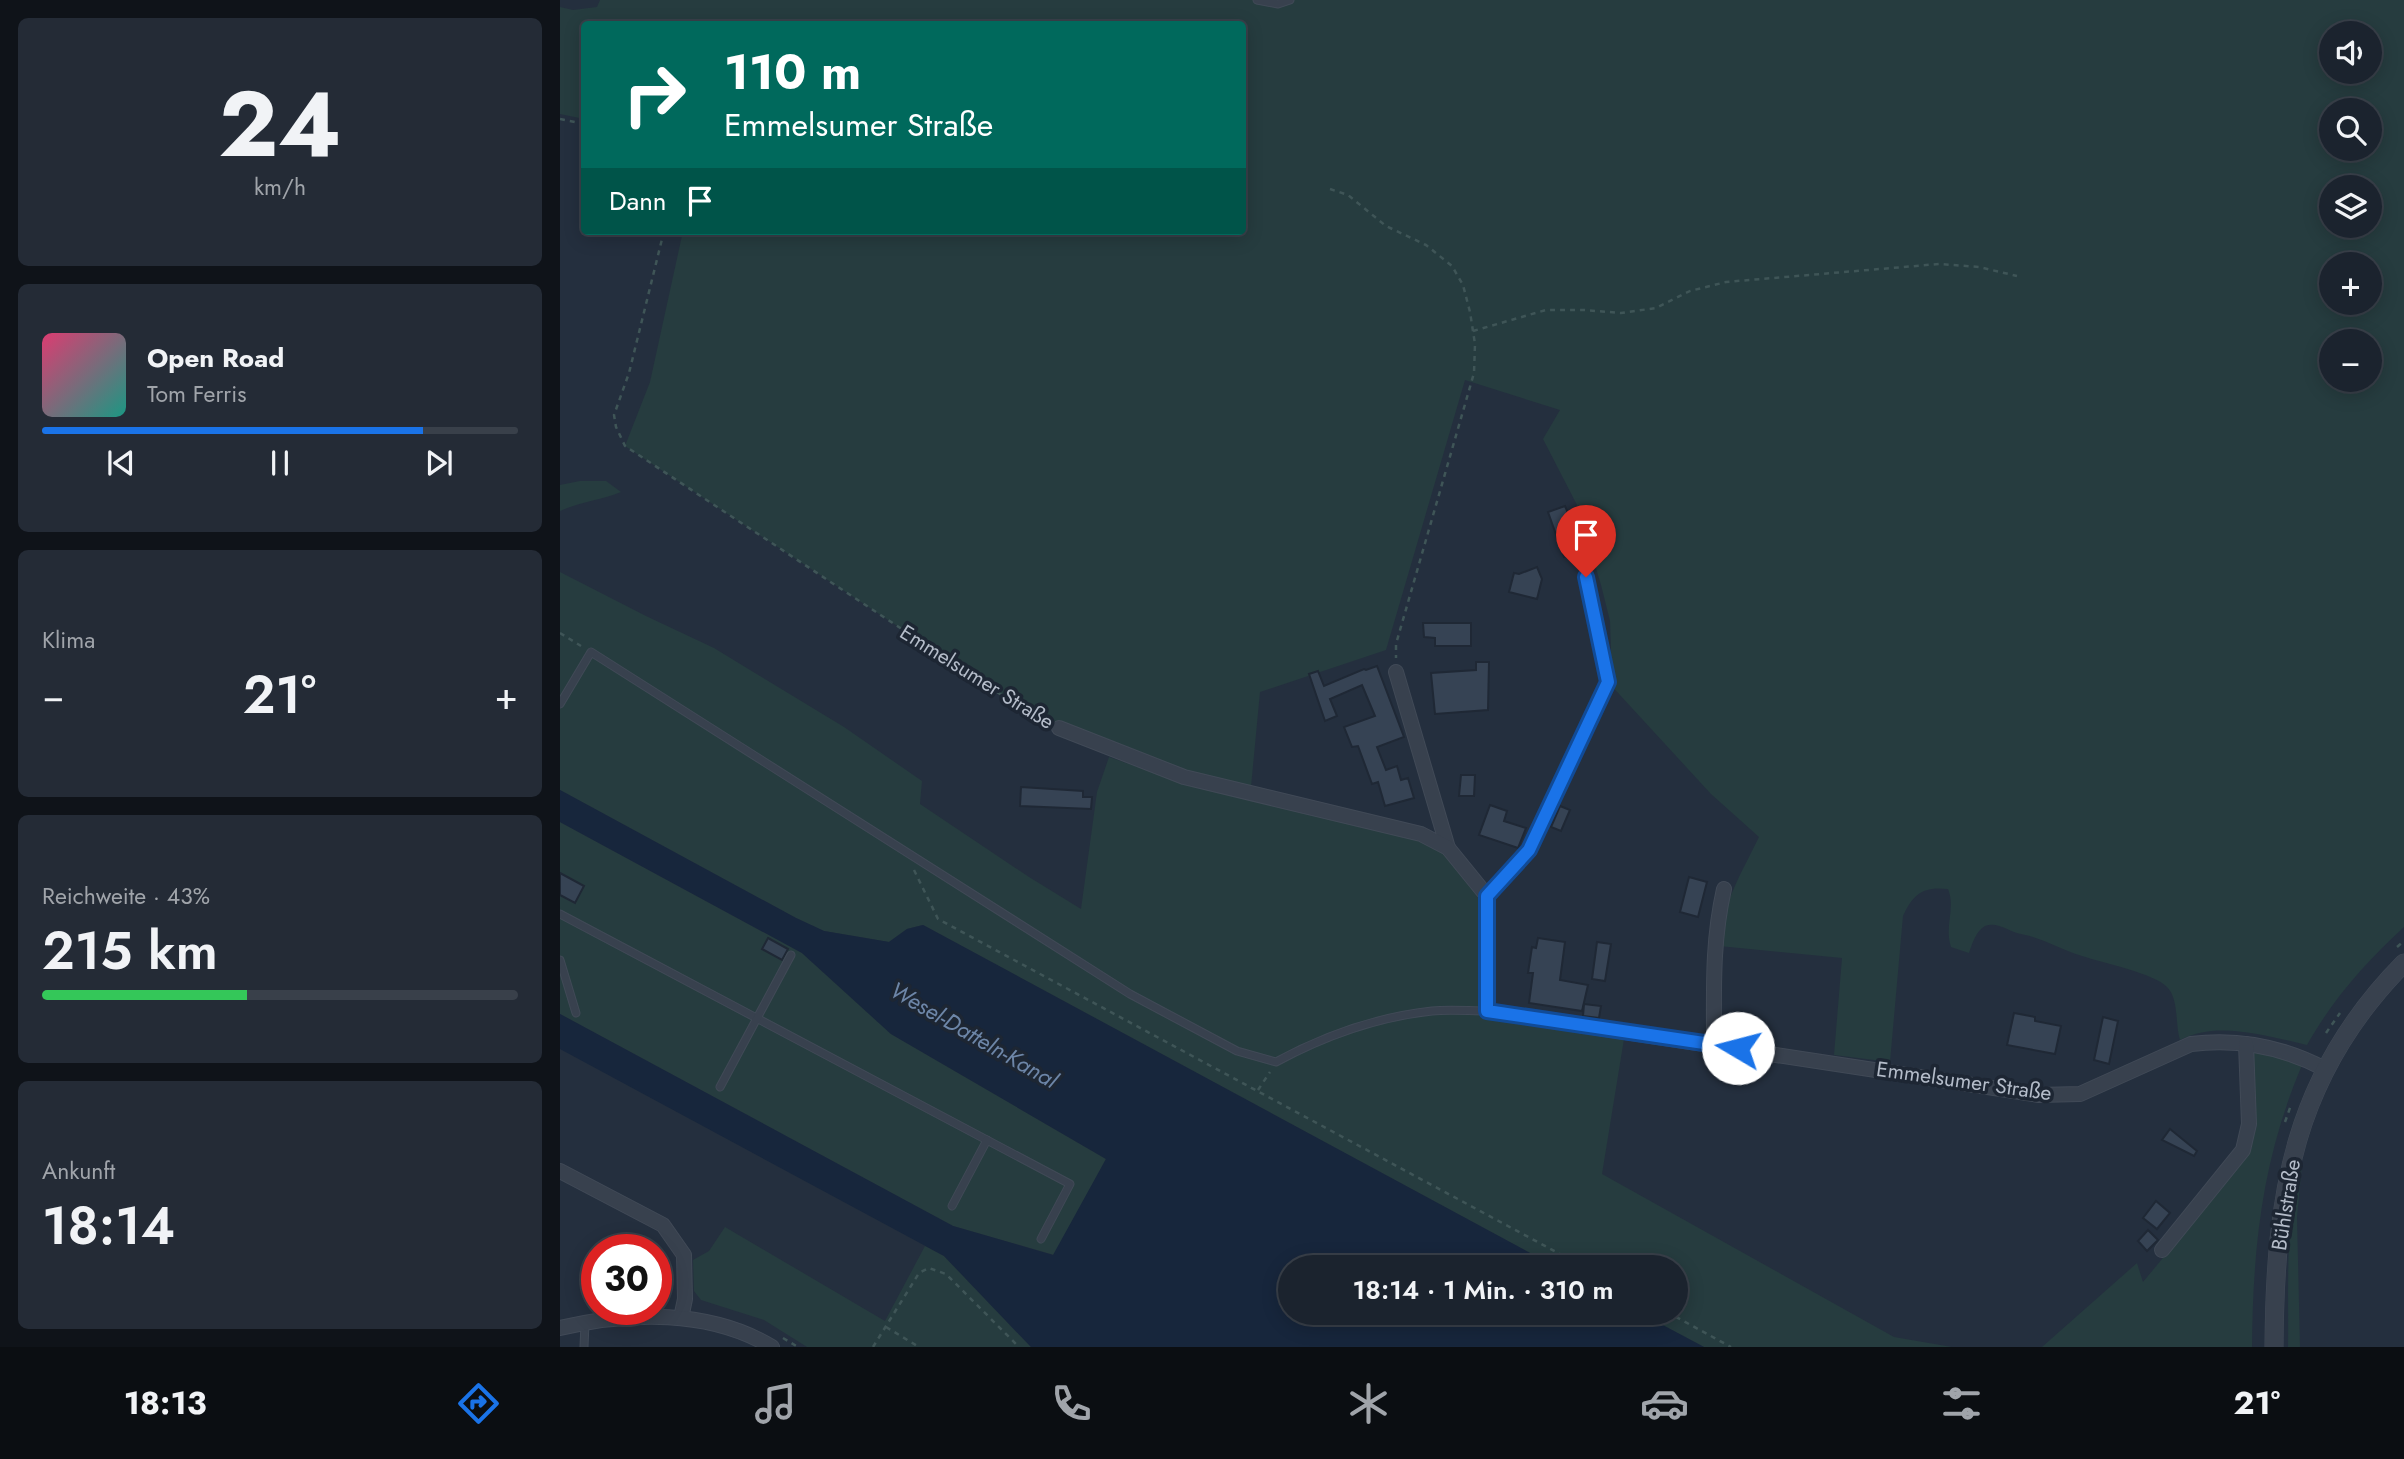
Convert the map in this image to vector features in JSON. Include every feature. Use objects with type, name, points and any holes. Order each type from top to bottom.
[{"type":"street","points":[[1487,1011],[1487,896],[1529,850],[1608,682],[1586,577]]},
{"type":"street","name":"Emmelsumer Straße","points":[[1396,672],[1448,848],[1487,896]]},
{"type":"street","name":"Emmelsumer Straße","points":[[1059,728],[1184,777],[1421,834],[1448,848]]},
{"type":"street","points":[[1714,1044],[1713,953],[1724,889]]},
{"type":"street","points":[[2325,1069],[2361,1012],[2379,988],[2404,963]]},
{"type":"street","name":"Emmelsumer Straße","points":[[1487,1011],[2039,1095],[2080,1094],[2191,1044],[2228,1042],[2286,1051],[2325,1069]]},
{"type":"street","points":[[2162,1250],[2243,1150],[2249,1124],[2246,1044]]},
{"type":"street","name":"Bühlstraße","points":[[2274,1347],[2278,1243],[2287,1179],[2305,1111],[2325,1069]]},
{"type":"street","points":[[560,1171],[663,1225],[684,1255],[685,1299],[681,1318]]},
{"type":"street","points":[[672,1318],[719,1326],[758,1338],[772,1347]]},
{"type":"street","points":[[560,1328],[581,1323]]},
{"type":"lane","points":[[1257,0],[1278,4],[1290,0]]},
{"type":"lane","points":[[560,704],[591,652],[1130,994],[1237,1051],[1276,1062],[1310,1043],[1374,1022],[1432,1011],[1487,1011]]},
{"type":"lane","points":[[560,914],[1070,1184],[1041,1239]]},
{"type":"lane","points":[[720,1087],[791,955]]},
{"type":"lane","points":[[560,960],[576,1013]]},
{"type":"lane","points":[[952,1206],[987,1140]]},
{"type":"lane","points":[[584,1347],[585,1325]]},
{"type":"path","points":[[560,119],[581,123]]},
{"type":"path","points":[[1329,189],[1348,195],[1386,226],[1426,245],[1452,266],[1464,285],[1475,344],[1474,373],[1396,644],[1396,672]]},
{"type":"path","name":"Emmelsumer Straße","points":[[663,235],[629,373],[614,415],[616,427],[625,446],[1000,694],[1059,728]]},
{"type":"path","points":[[1473,331],[1546,310],[1620,313],[1656,308],[1690,291],[1727,282],[1939,264],[1979,267],[2017,276]]},
{"type":"path","points":[[560,633],[591,652]]},
{"type":"path","points":[[905,852],[939,919],[1562,1255]]},
{"type":"path","points":[[1258,1090],[1276,1062]]},
{"type":"path","points":[[873,1347],[919,1273],[929,1268],[946,1275],[1019,1347]]},
{"type":"path","points":[[1688,1323],[1731,1347]]},
{"type":"path","points":[[886,1327],[919,1347]]},
{"type":"green space","points":[[600,0],[2404,0],[2404,927],[2351,982],[2307,1045],[2226,1030],[2194,1034],[2180,1040],[2171,993],[2161,983],[2128,969],[1994,925],[1985,926],[1979,931],[1969,953],[1951,947],[1951,903],[1948,889],[1925,890],[1915,897],[1903,916],[1890,1062],[1834,1055],[1842,958],[1719,946],[1728,903],[1759,837],[1711,794],[1608,682],[1610,621],[1601,585],[1577,505],[1543,439],[1560,410],[1465,380],[1386,650],[1260,692],[1251,787],[1188,771],[1108,739],[1059,728],[1000,694],[625,446],[650,382],[682,235],[1246,235],[1246,21],[581,21],[581,118],[560,114],[560,7],[573,10],[597,7]]},
{"type":"green space","points":[[580,481],[606,481],[621,492],[560,511],[560,485]]},
{"type":"green space","points":[[560,572],[714,648],[844,727],[922,781],[920,804],[1081,909],[1097,792],[1109,757],[1173,779],[1414,839],[1439,850],[1455,862],[1475,889],[1484,937],[1480,1016],[1624,1039],[1602,1174],[1894,1337],[1952,1347],[1704,1347],[1663,1325],[1688,1325],[1688,1255],[1534,1255],[923,925],[907,929],[889,942],[824,931],[560,790]]},
{"type":"green space","points":[[560,822],[802,953],[891,1034],[1106,1159],[1054,1255],[953,1226],[560,1014]]},
{"type":"green space","points":[[2252,1051],[2273,1054],[2302,1065],[2277,1135],[2262,1203],[2255,1273],[2252,1347],[2042,1347],[2137,1263],[2143,1282],[2245,1159],[2255,1120]]},
{"type":"green space","points":[[2302,1165],[2297,1217],[2300,1347],[2288,1347],[2290,1230],[2296,1185]]},
{"type":"green space","points":[[725,1227],[885,1321],[925,1246],[944,1256],[1031,1347],[807,1347],[764,1320],[701,1300],[694,1291],[693,1260],[709,1251]]},
{"type":"water","name":"Wesel-Datteln-Kanal","points":[[560,790],[824,931],[889,942],[907,929],[923,925],[1534,1255],[1278,1255],[1278,1325],[1663,1325],[1704,1347],[1031,1347],[944,1256],[560,1049],[560,1014],[953,1226],[1053,1255],[1106,1159],[891,1034],[802,953],[560,822]]},
{"type":"building","points":[[1565,506],[1583,549],[1564,557],[1548,512]]},
{"type":"building","points":[[1537,567],[1542,579],[1537,599],[1509,592],[1514,573],[1519,574]]},
{"type":"building","points":[[1423,623],[1471,623],[1471,646],[1435,646],[1435,638],[1424,637]]},
{"type":"building","points":[[1476,662],[1489,662],[1488,710],[1435,714],[1431,673],[1476,670]]},
{"type":"building","points":[[1377,666],[1404,737],[1377,747],[1386,770],[1397,766],[1401,780],[1408,778],[1414,798],[1385,806],[1378,782],[1372,784],[1358,746],[1352,747],[1344,727],[1375,716],[1362,685],[1330,699],[1337,716],[1325,721],[1309,674],[1318,671],[1324,686]]},
{"type":"building","points":[[1461,775],[1475,775],[1474,796],[1459,796]]},
{"type":"building","points":[[1021,787],[1083,791],[1083,797],[1092,797],[1091,809],[1020,806]]},
{"type":"building","points":[[1490,805],[1507,811],[1504,821],[1526,828],[1518,848],[1479,835]]},
{"type":"building","points":[[1560,806],[1570,810],[1561,831],[1551,827]]},
{"type":"building","points":[[560,873],[584,886],[575,903],[560,895]]},
{"type":"building","points":[[1689,877],[1707,882],[1698,917],[1680,912]]},
{"type":"building","points":[[768,938],[788,949],[782,960],[762,949]]},
{"type":"building","points":[[1538,938],[1565,942],[1560,980],[1588,985],[1582,1011],[1529,1003],[1533,973],[1528,973],[1532,947],[1536,948]]},
{"type":"building","points":[[1597,942],[1611,944],[1605,981],[1592,979]]},
{"type":"building","points":[[1584,1004],[1601,1006],[1599,1018],[1583,1016]]},
{"type":"building","points":[[2014,1013],[2035,1017],[2035,1021],[2061,1026],[2055,1054],[2007,1045]]},
{"type":"building","points":[[2103,1017],[2118,1021],[2109,1064],[2094,1060]]},
{"type":"building","points":[[2170,1129],[2197,1151],[2194,1156],[2162,1140]]},
{"type":"building","points":[[2156,1201],[2170,1213],[2157,1229],[2143,1218]]},
{"type":"building","points":[[2148,1230],[2158,1240],[2147,1251],[2138,1241]]},
{"type":"route","points":[[1586,577],[1608,682],[1529,850],[1487,896],[1487,1011],[1738,1048]]}]
